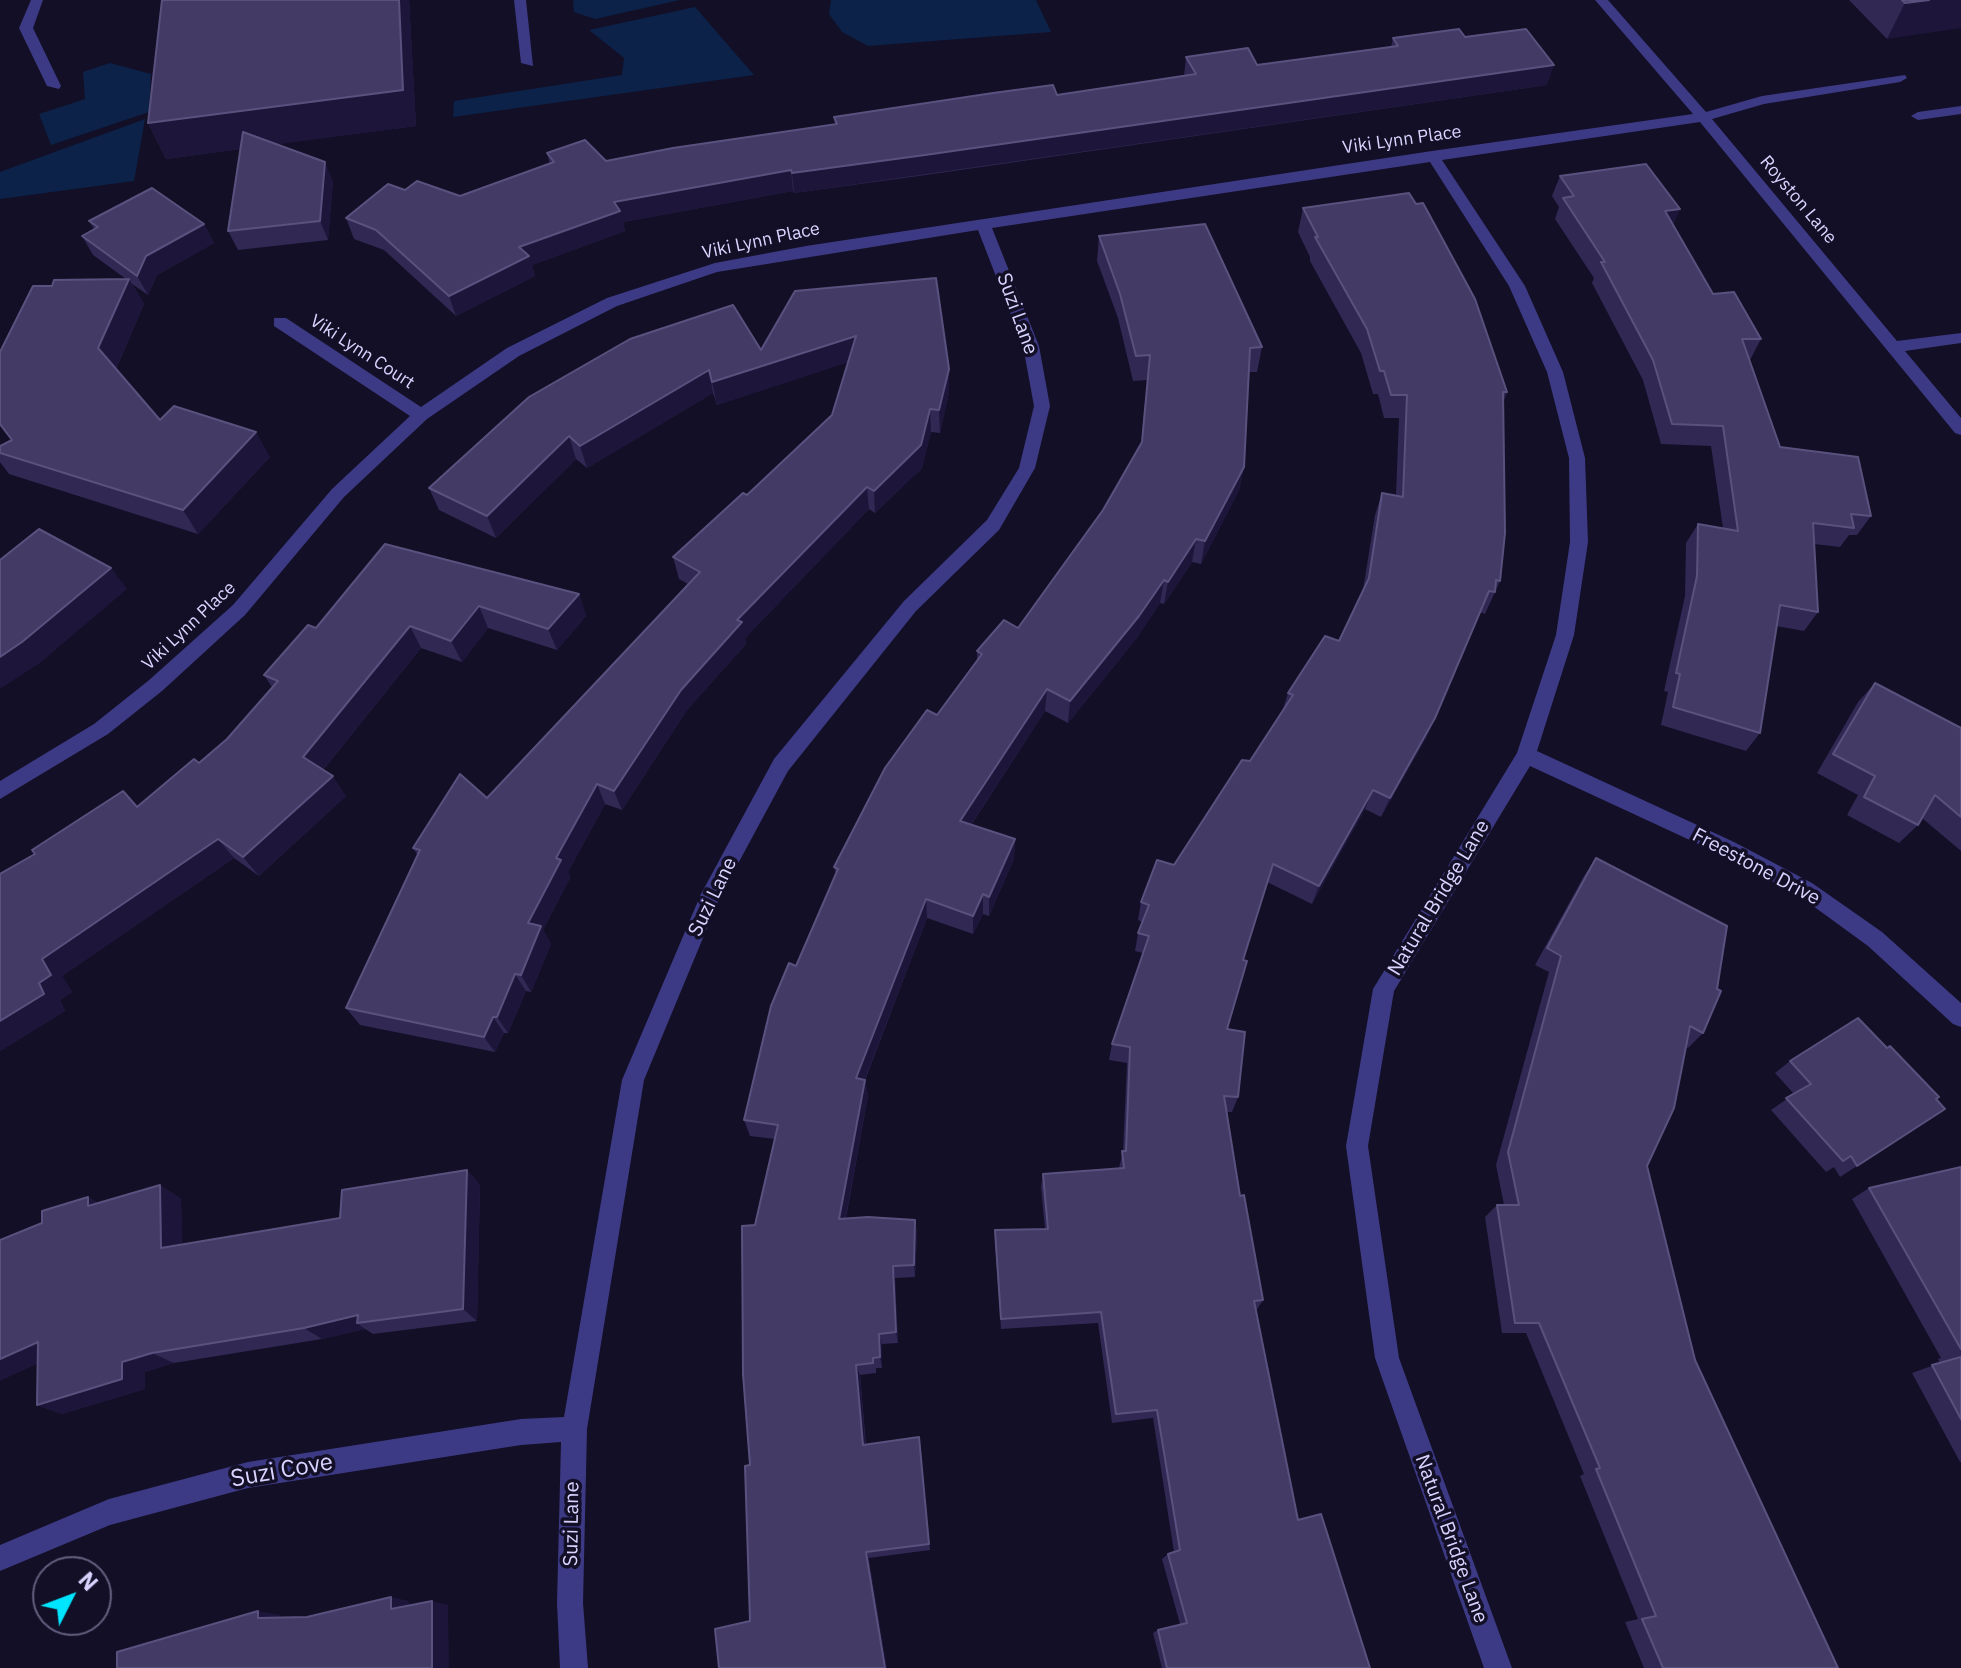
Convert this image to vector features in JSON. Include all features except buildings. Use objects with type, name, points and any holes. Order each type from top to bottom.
[{"type":"street","points":[[37,0],[26,28],[54,86]]},
{"type":"street","points":[[520,0],[528,63]]},
{"type":"street","name":"Royston Lane","points":[[1601,0],[1703,117],[1961,429]]},
{"type":"street","name":"Viki Lynn Place","points":[[0,791],[101,729],[155,686],[239,610],[338,493],[421,415],[513,352],[612,302],[715,268],[806,251],[1432,155],[1703,117],[1762,100],[1900,78]]},
{"type":"street","points":[[1918,116],[1961,110]]},
{"type":"street","name":"Natural Bridge Lane","points":[[1432,155],[1517,286],[1555,372],[1577,458],[1579,542],[1565,635],[1526,755],[1384,989],[1357,1146],[1387,1358],[1498,1668]]},
{"type":"street","name":"Suzi Lane","points":[[574,1668],[570,1603],[574,1429],[633,1080],[711,894],[781,765],[910,606],[993,525],[1027,468],[1042,406],[1031,346],[983,224]]},
{"type":"street","name":"Viki Lynn Court","points":[[280,322],[421,415]]},
{"type":"street","points":[[1895,347],[1961,338]]},
{"type":"street","name":"Freestone Drive","points":[[1526,755],[1727,848],[1805,889],[1875,939],[1961,1017]]},
{"type":"street","name":"Suzi Cove","points":[[0,1558],[109,1512],[248,1475],[521,1432],[574,1429]]},
{"type":"water","points":[[573,0],[680,0],[595,19],[574,12]]},
{"type":"water","points":[[831,0],[1036,0],[1051,32],[868,46],[842,32],[829,14]]},
{"type":"water","points":[[695,7],[754,75],[453,117],[454,101],[622,75],[624,58],[589,30]]},
{"type":"water","points":[[110,63],[151,74],[149,112],[51,145],[39,114],[85,99],[83,72]]},
{"type":"water","points":[[145,119],[134,181],[0,199],[0,172]]}]
